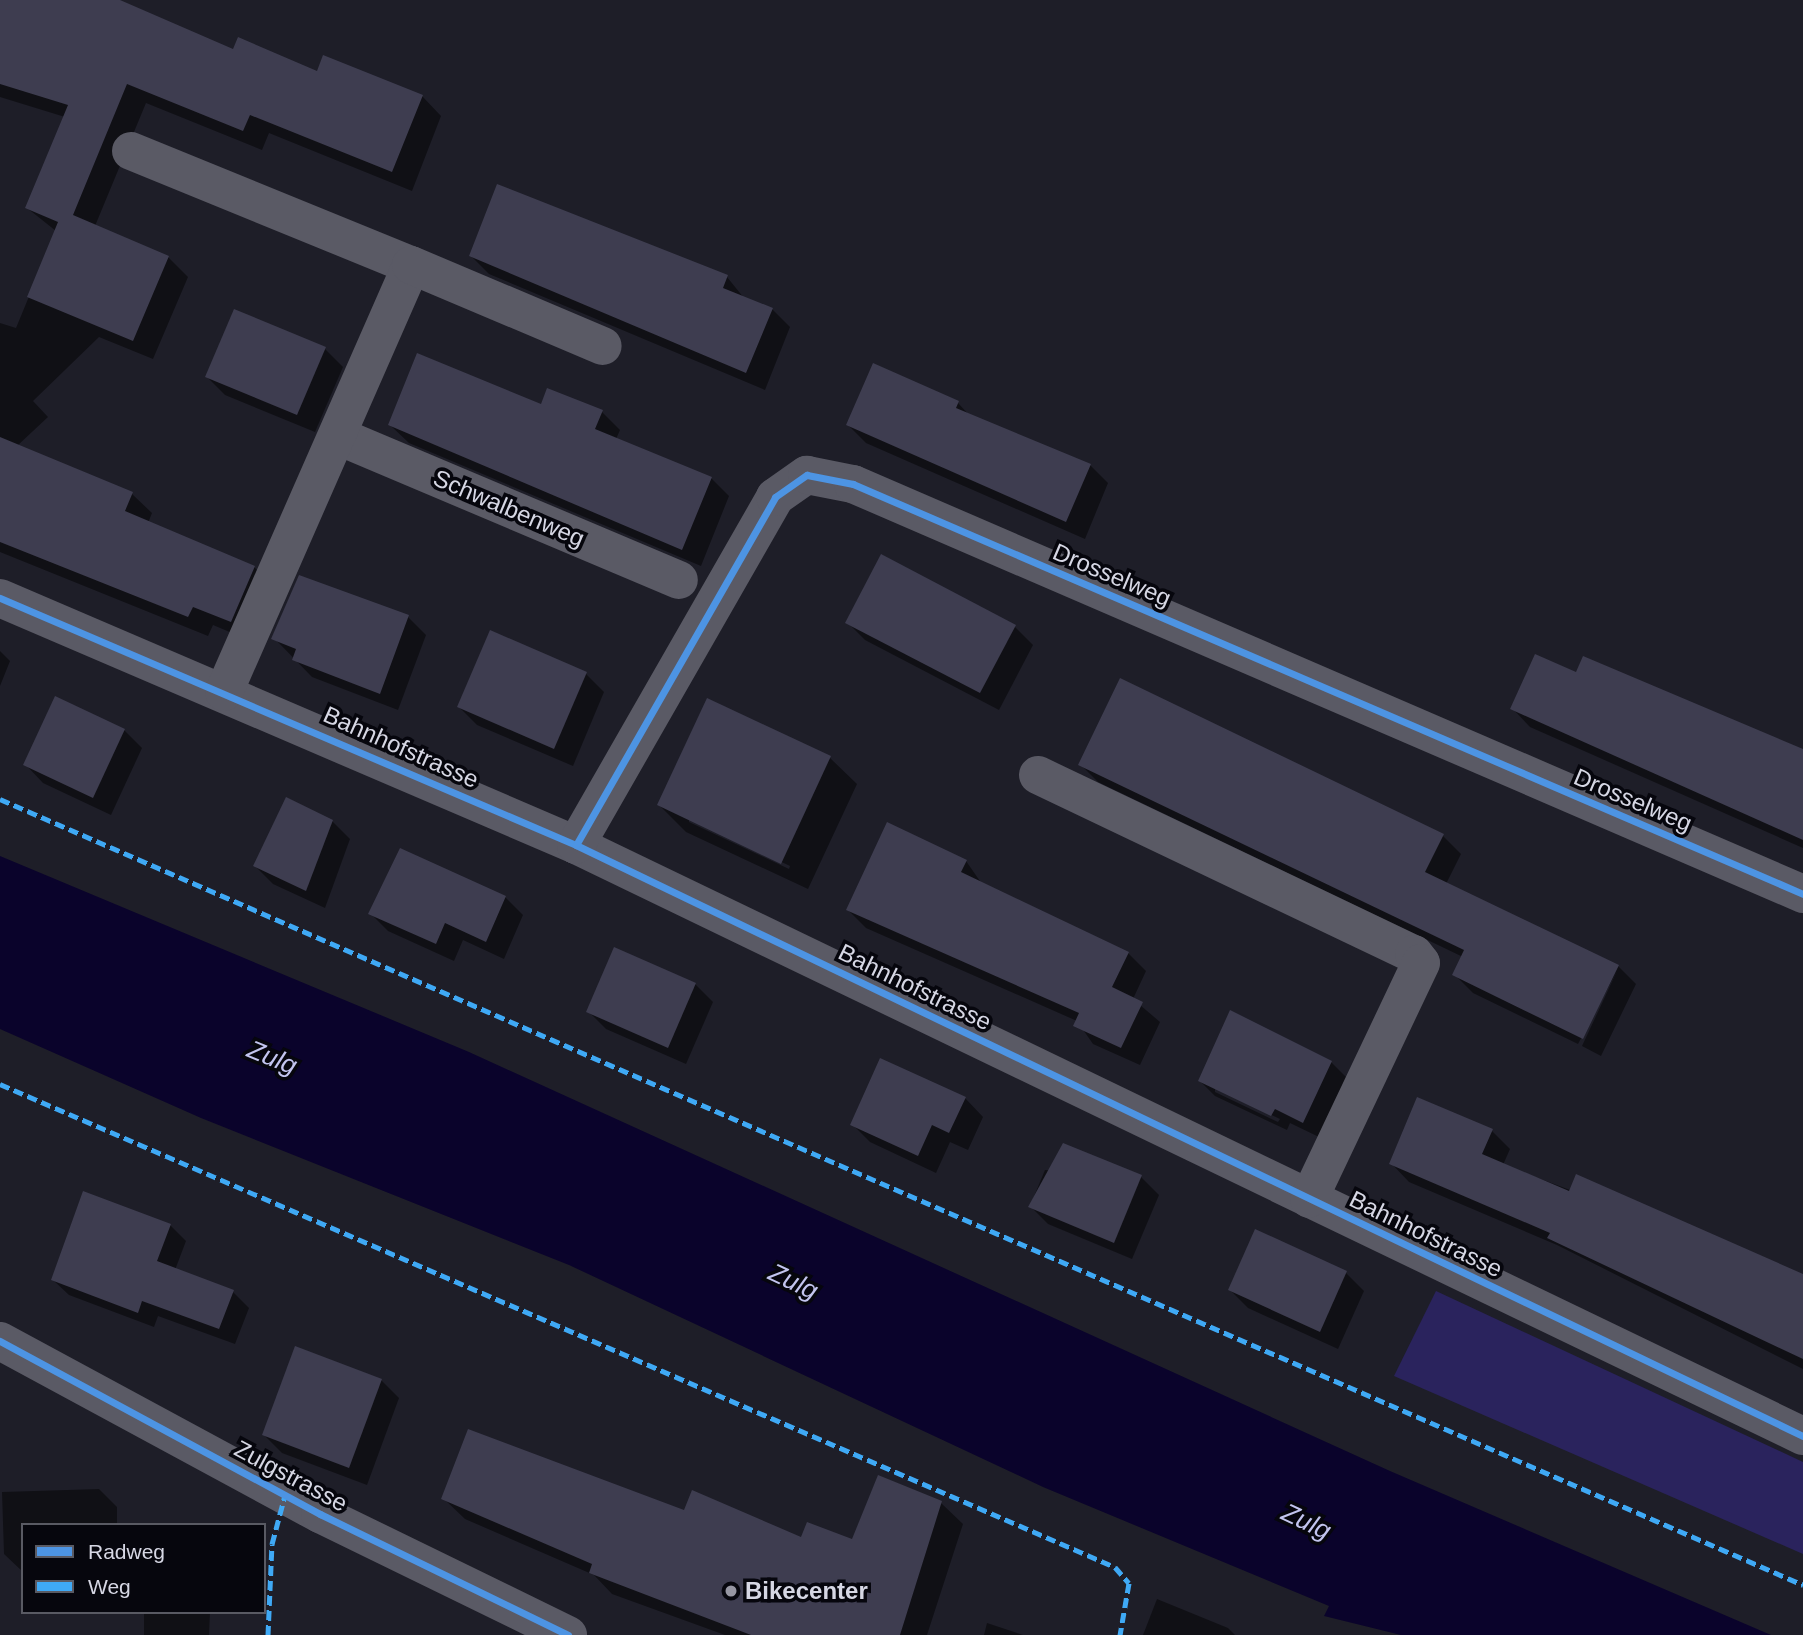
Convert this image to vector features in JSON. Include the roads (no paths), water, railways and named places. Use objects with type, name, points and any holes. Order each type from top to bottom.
[{"type":"street","points":[[131,151],[603,346]]},
{"type":"street","points":[[225,692],[411,265]]},
{"type":"street","name":"Schwalbenweg","points":[[338,436],[679,580]]},
{"type":"street","name":"Drosselweg","points":[[576,845],[775,497],[807,475],[853,484],[1803,894]]},
{"type":"street","name":"Bahnhofstrasse","points":[[0,598],[225,692],[576,845],[1803,1436]]},
{"type":"street","points":[[1038,775],[1414,954],[1420,963],[1309,1199]]},
{"type":"street","name":"Zulgstrasse","points":[[0,1341],[320,1514],[568,1635]]},
{"type":"water","name":"Zulg","points":[[0,856],[469,1052],[1390,1471],[1771,1635],[1401,1635],[1324,1616],[1329,1606],[1043,1487],[569,1265],[201,1118],[0,1029]]},
{"type":"place","name":"Bikecenter","points":[[731,1591]]}]
